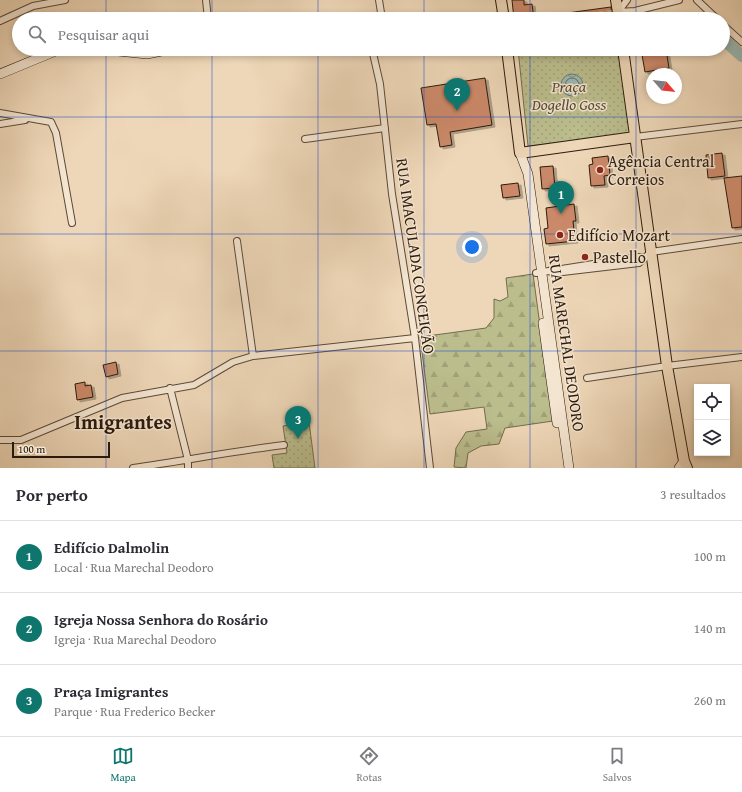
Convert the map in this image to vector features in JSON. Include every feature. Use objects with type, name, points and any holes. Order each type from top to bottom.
[{"type":"main road","points":[[501,0],[503,12]]},
{"type":"main road","points":[[616,0],[618,12]]},
{"type":"main road","name":"RUA MARECHAL DEODORO","points":[[509,56],[520,153]]},
{"type":"main road","points":[[624,56],[636,137],[648,255],[683,466]]},
{"type":"main road","points":[[520,153],[636,137]]},
{"type":"street","points":[[20,12],[33,6],[65,0]]},
{"type":"street","points":[[206,0],[207,12]]},
{"type":"street","points":[[379,0],[381,12]]},
{"type":"street","points":[[620,12],[627,0]]},
{"type":"street","points":[[632,12],[679,0]]},
{"type":"street","points":[[697,0],[710,12]]},
{"type":"street","points":[[0,21],[12,16]]},
{"type":"street","points":[[730,31],[742,42]]},
{"type":"street","points":[[0,74],[44,56]]},
{"type":"street","name":"RUA IMACULADA CONCEIÇÃO","points":[[374,56],[380,84],[395,215],[414,338],[430,468]]},
{"type":"street","points":[[0,113],[51,122],[56,132],[72,223]]},
{"type":"street","points":[[0,124],[28,119]]},
{"type":"street","points":[[636,137],[742,124]]},
{"type":"street","points":[[304,139],[385,128]]},
{"type":"street","name":"RUA MARECHAL DEODORO","points":[[520,153],[522,175],[542,272],[569,468]]},
{"type":"street","points":[[542,272],[742,240]]},
{"type":"street","points":[[237,242],[253,356]]},
{"type":"street","name":"RUA MARECHAL DEODORO","points":[[542,272],[564,468]]},
{"type":"street","points":[[0,440],[21,440],[122,398],[170,388],[194,385],[233,362],[253,356],[414,338]]},
{"type":"street","points":[[587,378],[742,357]]},
{"type":"street","points":[[170,388],[188,460],[188,468]]},
{"type":"street","points":[[133,468],[284,445]]},
{"type":"green space","name":"Praça Dogello Goss","points":[[519,56],[620,56],[631,135],[528,146]]},
{"type":"green space","points":[[533,274],[553,421],[505,428],[499,444],[481,446],[468,453],[466,468],[454,467],[456,448],[466,432],[487,429],[484,407],[430,414],[420,337],[486,328],[494,318],[494,299],[500,301],[508,297],[506,278]]},
{"type":"green space","points":[[309,422],[315,468],[274,468],[272,455],[287,453],[283,426]]},
{"type":"water","points":[[572,74],[580,77],[583,85],[580,93],[572,96],[564,93],[561,85],[564,77]]},
{"type":"building","points":[[512,0],[524,0],[524,5],[532,4],[533,12],[513,12]]},
{"type":"building","points":[[611,7],[611,12],[574,12]]},
{"type":"building","points":[[642,56],[667,56],[669,68],[646,68],[646,72]]},
{"type":"building","points":[[485,78],[492,125],[450,132],[452,145],[440,147],[436,124],[427,125],[421,88]]},
{"type":"building","points":[[722,153],[725,176],[708,178],[706,155]]},
{"type":"building","name":"Agência Central Correios","points":[[608,156],[610,175],[604,176],[605,185],[591,186],[589,165],[593,164],[592,158]]},
{"type":"building","points":[[553,166],[555,188],[542,189],[540,167]]},
{"type":"building","points":[[742,176],[742,227],[732,228],[724,178]]},
{"type":"building","points":[[518,183],[520,196],[503,198],[501,185]]},
{"type":"building","points":[[574,204],[576,221],[573,221],[575,241],[546,244],[544,229],[548,228],[546,208]]},
{"type":"building","points":[[116,362],[118,374],[106,377],[103,365]]},
{"type":"building","points":[[85,382],[85,386],[91,385],[93,397],[77,400],[75,384]]},
{"type":"waterway","points":[[730,45],[742,56]]},
{"type":"place","name":"Igreja Nossa Senhora do Rosário","points":[[457,111]]},
{"type":"place","name":"Agência Central Correios","points":[[600,170]]},
{"type":"place","name":"Edifício Dalmolin","points":[[561,214]]},
{"type":"place","name":"Edifício Mozart","points":[[560,235]]},
{"type":"place","name":"Pastello","points":[[585,257]]},
{"type":"place","name":"Praça Imigrantes","points":[[298,439]]},
{"type":"district","name":"Imigrantes","points":[[123,421]]}]
